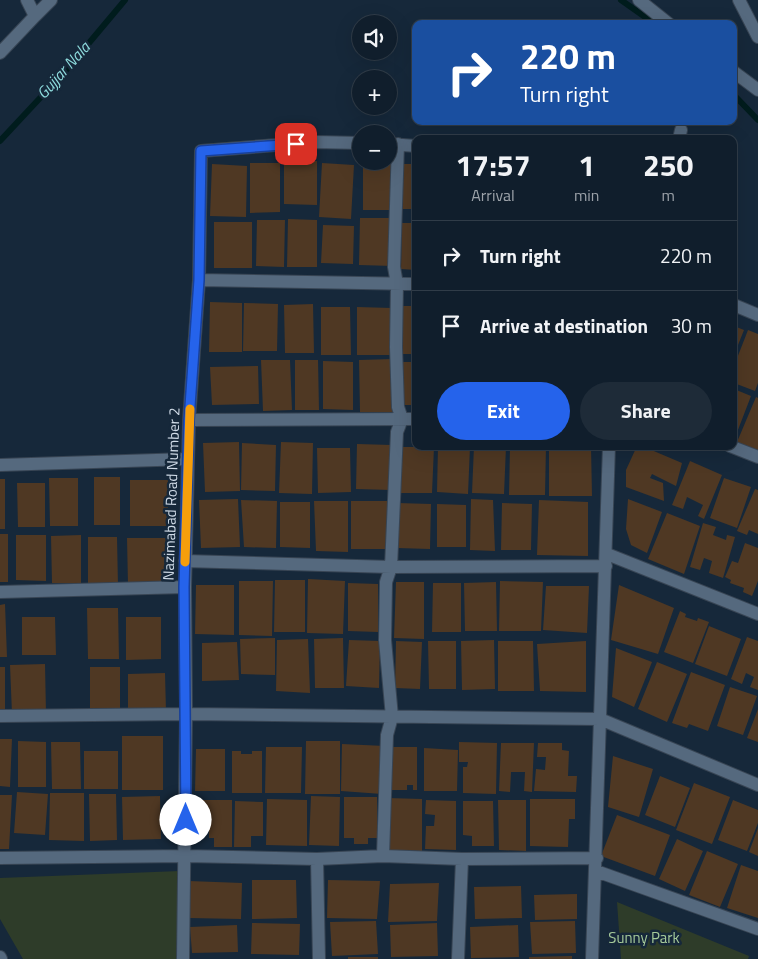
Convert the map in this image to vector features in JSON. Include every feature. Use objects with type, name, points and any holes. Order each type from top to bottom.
[{"type":"street","points":[[27,0],[35,16]]},
{"type":"street","points":[[0,53],[51,0]]},
{"type":"street","points":[[638,0],[664,20]]},
{"type":"street","points":[[739,0],[758,37]]},
{"type":"street","points":[[737,74],[758,90]]},
{"type":"street","name":"Nazimabad Road Number 2","points":[[183,959],[186,856],[184,587],[189,420],[199,280],[201,151],[315,142],[352,143]]},
{"type":"street","points":[[397,144],[412,146]]},
{"type":"street","points":[[382,856],[387,735],[392,717],[385,640],[386,582],[391,567],[397,432],[402,419],[398,407],[393,170]]},
{"type":"street","points":[[199,280],[412,284]]},
{"type":"street","points":[[737,307],[758,315]]},
{"type":"street","points":[[189,420],[412,419]]},
{"type":"street","points":[[737,449],[758,457]]},
{"type":"street","points":[[592,959],[609,450]]},
{"type":"street","points":[[0,465],[188,459]]},
{"type":"street","points":[[185,561],[391,567],[606,560],[758,614]]},
{"type":"street","points":[[0,592],[184,587]]},
{"type":"street","points":[[0,716],[186,714],[600,719],[758,785]]},
{"type":"street","points":[[0,858],[186,856],[318,859],[382,856],[596,864],[758,929]]},
{"type":"street","points":[[318,859],[319,959]]},
{"type":"street","points":[[458,959],[462,859]]},
{"type":"green space","points":[[180,871],[176,959],[23,959],[0,919],[0,878]]},
{"type":"green space","name":"Sunny Park","points":[[617,902],[749,956],[748,959],[621,959]]},
{"type":"building","points":[[284,161],[317,161],[317,205],[284,204]]},
{"type":"building","points":[[250,163],[280,163],[280,212],[250,213]]},
{"type":"building","points":[[322,163],[352,165],[352,170],[354,170],[351,219],[319,217]]},
{"type":"building","points":[[212,164],[247,166],[246,217],[210,216]]},
{"type":"building","points":[[401,164],[412,164],[412,209],[402,209]]},
{"type":"building","points":[[363,170],[393,170],[394,210],[363,210]]},
{"type":"building","points":[[360,218],[394,218],[393,266],[359,265]]},
{"type":"building","points":[[288,219],[317,220],[317,267],[287,267]]},
{"type":"building","points":[[257,220],[285,220],[284,267],[256,266]]},
{"type":"building","points":[[214,222],[252,222],[252,268],[214,268]]},
{"type":"building","points":[[402,223],[412,223],[412,270],[401,269]]},
{"type":"building","points":[[323,225],[354,226],[353,264],[321,263]]},
{"type":"building","points":[[210,302],[242,303],[242,352],[209,352]]},
{"type":"building","points":[[244,303],[278,304],[277,351],[243,351]]},
{"type":"building","points":[[313,304],[314,353],[285,353],[284,305]]},
{"type":"building","points":[[403,306],[412,306],[412,354],[403,354]]},
{"type":"building","points":[[321,307],[350,307],[351,355],[321,355]]},
{"type":"building","points":[[357,307],[392,308],[392,355],[357,355]]},
{"type":"building","points":[[737,327],[744,330],[737,348]]},
{"type":"building","points":[[748,330],[758,334],[758,383],[755,391],[737,384],[737,358]]},
{"type":"building","points":[[393,359],[394,412],[360,412],[359,360]]},
{"type":"building","points":[[261,360],[290,360],[292,410],[263,411]]},
{"type":"building","points":[[295,360],[318,360],[319,410],[295,410]]},
{"type":"building","points":[[323,361],[353,362],[353,410],[323,409]]},
{"type":"building","points":[[403,362],[412,362],[412,405],[402,405]]},
{"type":"building","points":[[258,366],[259,404],[212,405],[210,367]]},
{"type":"building","points":[[737,390],[751,396],[737,432]]},
{"type":"building","points":[[756,397],[758,398],[758,451],[737,442]]},
{"type":"building","points":[[239,442],[240,491],[205,492],[203,443]]},
{"type":"building","points":[[281,442],[313,443],[312,494],[279,493]]},
{"type":"building","points":[[242,443],[276,445],[275,491],[241,490]]},
{"type":"building","points":[[357,444],[392,445],[391,490],[356,489]]},
{"type":"building","points":[[401,447],[412,447],[412,450],[434,450],[432,493],[397,493]]},
{"type":"building","points":[[317,448],[350,448],[351,492],[318,493]]},
{"type":"building","points":[[438,450],[470,450],[468,494],[437,492]]},
{"type":"building","points":[[474,450],[506,450],[504,494],[472,493]]},
{"type":"building","points":[[510,450],[546,450],[545,495],[509,495]]},
{"type":"building","points":[[549,450],[591,450],[592,496],[549,496]]},
{"type":"building","points":[[635,450],[651,450],[682,463],[676,486],[652,474],[650,478],[663,483],[664,501],[626,487],[626,470]]},
{"type":"building","points":[[690,461],[722,475],[704,519],[698,516],[703,505],[687,497],[683,509],[672,505]]},
{"type":"building","points":[[94,477],[120,477],[120,525],[94,525]]},
{"type":"building","points":[[49,478],[78,478],[78,526],[50,526]]},
{"type":"building","points":[[724,478],[751,487],[737,528],[710,518]]},
{"type":"building","points":[[0,479],[5,479],[5,529],[0,529]]},
{"type":"building","points":[[130,480],[168,480],[168,526],[130,526]]},
{"type":"building","points":[[17,483],[45,483],[45,527],[18,527]]},
{"type":"building","points":[[755,489],[758,490],[758,534],[749,530],[747,535],[737,531]]},
{"type":"building","points":[[238,499],[240,547],[201,548],[199,500]]},
{"type":"building","points":[[471,499],[493,500],[495,551],[470,550]]},
{"type":"building","points":[[628,499],[662,512],[647,553],[631,545],[626,529]]},
{"type":"building","points":[[241,500],[277,501],[276,548],[244,547]]},
{"type":"building","points":[[539,500],[588,502],[588,556],[537,555]]},
{"type":"building","points":[[314,501],[348,501],[348,552],[316,551]]},
{"type":"building","points":[[351,501],[389,501],[390,549],[351,549]]},
{"type":"building","points":[[280,502],[310,502],[310,548],[280,547]]},
{"type":"building","points":[[397,503],[431,504],[430,549],[397,548]]},
{"type":"building","points":[[502,503],[532,504],[531,550],[501,550]]},
{"type":"building","points":[[437,504],[466,505],[466,547],[437,547]]},
{"type":"building","points":[[667,513],[700,526],[684,574],[648,559]]},
{"type":"building","points":[[703,523],[716,527],[713,535],[726,540],[727,535],[735,537],[723,578],[709,573],[712,561],[704,558],[700,570],[690,567]]},
{"type":"building","points":[[0,534],[8,534],[8,582],[0,582]]},
{"type":"building","points":[[16,535],[46,535],[46,581],[16,580]]},
{"type":"building","points":[[81,535],[81,583],[52,583],[51,536]]},
{"type":"building","points":[[88,537],[117,537],[118,586],[88,586]]},
{"type":"building","points":[[127,538],[166,538],[166,584],[128,585]]},
{"type":"building","points":[[745,543],[758,548],[758,581],[752,596],[743,592],[744,588],[730,583],[731,580],[725,577],[732,561],[738,563]]},
{"type":"building","points":[[308,579],[345,581],[343,634],[307,633]]},
{"type":"building","points":[[275,580],[305,580],[305,632],[274,632]]},
{"type":"building","points":[[239,581],[273,581],[272,636],[239,635]]},
{"type":"building","points":[[500,581],[543,582],[541,631],[499,631]]},
{"type":"building","points":[[396,582],[424,582],[424,639],[394,638]]},
{"type":"building","points":[[496,582],[497,631],[465,631],[464,583]]},
{"type":"building","points":[[348,583],[378,584],[378,632],[348,631]]},
{"type":"building","points":[[433,583],[461,583],[461,632],[432,632]]},
{"type":"building","points":[[196,585],[234,585],[234,635],[195,634]]},
{"type":"building","points":[[619,585],[674,608],[658,654],[611,640]]},
{"type":"building","points":[[546,586],[589,586],[587,633],[543,630]]},
{"type":"building","points":[[5,604],[7,657],[0,657],[0,605]]},
{"type":"building","points":[[87,608],[118,608],[119,659],[88,659]]},
{"type":"building","points":[[680,611],[686,614],[685,617],[697,621],[698,618],[709,622],[693,663],[664,652]]},
{"type":"building","points":[[22,617],[55,617],[56,655],[22,655]]},
{"type":"building","points":[[126,617],[161,617],[161,659],[126,660]]},
{"type":"building","points":[[709,626],[741,639],[727,676],[695,664]]},
{"type":"building","points":[[747,637],[758,641],[758,690],[750,687],[754,677],[746,673],[742,684],[731,679]]},
{"type":"building","points":[[275,638],[275,675],[241,674],[240,639]]},
{"type":"building","points":[[343,638],[344,688],[315,688],[314,639]]},
{"type":"building","points":[[308,639],[310,693],[276,691],[277,640]]},
{"type":"building","points":[[349,640],[380,641],[379,688],[346,686]]},
{"type":"building","points":[[494,640],[495,689],[462,690],[461,641]]},
{"type":"building","points":[[396,641],[422,642],[420,689],[395,688]]},
{"type":"building","points":[[428,641],[456,641],[456,689],[429,689]]},
{"type":"building","points":[[498,641],[533,641],[534,691],[498,691]]},
{"type":"building","points":[[586,641],[586,692],[540,691],[537,644]]},
{"type":"building","points":[[237,642],[239,680],[202,681],[202,643]]},
{"type":"building","points":[[616,648],[652,662],[634,707],[612,697]]},
{"type":"building","points":[[657,662],[687,674],[667,722],[638,709]]},
{"type":"building","points":[[45,664],[46,713],[12,714],[10,665]]},
{"type":"building","points":[[0,667],[5,667],[5,711],[0,711]]},
{"type":"building","points":[[90,667],[120,667],[120,712],[90,712]]},
{"type":"building","points":[[691,672],[725,685],[708,731],[689,724],[687,728],[672,723]]},
{"type":"building","points":[[165,673],[166,711],[128,711],[128,674]]},
{"type":"building","points":[[730,687],[757,696],[743,735],[717,726]]},
{"type":"building","points":[[758,709],[758,742],[747,738]]},
{"type":"building","points":[[122,736],[163,736],[163,790],[122,790]]},
{"type":"building","points":[[0,739],[12,739],[10,787],[0,786]]},
{"type":"building","points":[[18,741],[46,742],[46,787],[18,787]]},
{"type":"building","points":[[306,741],[340,741],[340,794],[305,794]]},
{"type":"building","points":[[51,742],[80,742],[81,789],[52,789]]},
{"type":"building","points":[[459,742],[497,743],[496,794],[463,793],[463,767],[467,767],[468,762],[459,762]]},
{"type":"building","points":[[501,743],[534,743],[532,792],[524,791],[525,772],[511,772],[510,792],[499,791]]},
{"type":"building","points":[[538,743],[562,743],[562,750],[569,751],[568,776],[577,776],[576,792],[534,791],[536,769],[545,770],[546,757],[537,757]]},
{"type":"building","points":[[342,744],[385,746],[382,794],[341,791]]},
{"type":"building","points":[[266,747],[302,747],[301,793],[265,793]]},
{"type":"building","points":[[388,747],[417,747],[417,790],[413,790],[413,785],[407,785],[407,790],[388,790]]},
{"type":"building","points":[[424,748],[458,750],[457,791],[424,791]]},
{"type":"building","points":[[196,749],[225,749],[225,791],[195,791]]},
{"type":"building","points":[[84,751],[118,751],[118,789],[84,789]]},
{"type":"building","points":[[232,751],[241,751],[241,754],[252,754],[252,751],[262,751],[262,793],[232,793]]},
{"type":"building","points":[[613,756],[653,769],[639,817],[608,807]]},
{"type":"building","points":[[660,776],[690,788],[675,827],[645,815]]},
{"type":"building","points":[[694,783],[730,797],[712,844],[676,830]]},
{"type":"building","points":[[17,792],[48,794],[45,835],[14,833]]},
{"type":"building","points":[[50,793],[84,793],[84,841],[49,840]]},
{"type":"building","points":[[89,794],[116,794],[117,840],[90,841]]},
{"type":"building","points":[[0,795],[12,795],[9,849],[0,849]]},
{"type":"building","points":[[160,796],[161,839],[123,840],[122,797]]},
{"type":"building","points":[[311,796],[340,797],[339,846],[309,845]]},
{"type":"building","points":[[344,797],[377,797],[377,838],[368,838],[368,844],[354,844],[354,838],[344,838]]},
{"type":"building","points":[[387,798],[422,799],[422,851],[385,850]]},
{"type":"building","points":[[267,799],[307,800],[307,846],[266,845]]},
{"type":"building","points":[[530,799],[575,799],[575,819],[569,819],[568,847],[530,846]]},
{"type":"building","points":[[198,800],[232,800],[232,847],[214,847],[214,838],[209,838],[209,818],[198,818],[198,813],[196,813],[195,803]]},
{"type":"building","points":[[426,800],[456,801],[456,850],[425,849],[426,826],[434,826],[435,815],[425,814]]},
{"type":"building","points":[[498,800],[526,800],[526,851],[499,850]]},
{"type":"building","points":[[733,800],[758,810],[758,823],[747,851],[718,840]]},
{"type":"building","points":[[235,801],[263,802],[263,836],[251,836],[251,847],[234,847]]},
{"type":"building","points":[[463,801],[493,801],[494,846],[472,846],[472,836],[463,835]]},
{"type":"building","points":[[617,815],[670,835],[655,876],[601,856]]},
{"type":"building","points":[[758,828],[758,856],[749,852]]},
{"type":"building","points":[[677,839],[703,851],[685,891],[659,879]]},
{"type":"building","points":[[707,851],[738,864],[720,907],[689,895]]},
{"type":"building","points":[[741,865],[758,871],[758,918],[727,908]]},
{"type":"building","points":[[252,880],[296,880],[297,918],[252,919]]},
{"type":"building","points":[[328,880],[380,881],[377,919],[327,918]]},
{"type":"building","points":[[189,881],[242,883],[241,919],[189,918]]},
{"type":"building","points":[[439,883],[437,921],[388,922],[390,884]]},
{"type":"building","points":[[521,886],[522,918],[475,919],[474,887]]},
{"type":"building","points":[[577,894],[577,919],[535,920],[534,895]]},
{"type":"building","points":[[376,921],[378,954],[332,956],[330,922]]},
{"type":"building","points":[[575,921],[576,953],[532,954],[530,922]]},
{"type":"building","points":[[252,923],[300,924],[299,955],[251,954]]},
{"type":"building","points":[[437,923],[438,956],[391,957],[390,925]]},
{"type":"building","points":[[237,925],[238,952],[192,953],[190,927]]},
{"type":"building","points":[[518,925],[519,957],[471,958],[470,927]]},
{"type":"building","points":[[572,956],[572,959],[529,959],[529,957]]},
{"type":"building","points":[[348,957],[378,957],[378,959],[348,959]]},
{"type":"waterway","name":"Gujjar Nala","points":[[0,141],[68,68],[125,0]]},
{"type":"waterway","name":"Gujjar Nala","points":[[621,0],[649,20]]},
{"type":"waterway","name":"Gujjar Nala","points":[[737,98],[758,120]]},
{"type":"slow traffic","points":[[185,562],[190,409]]},
{"type":"route","points":[[186,820],[184,587],[189,420],[199,280],[201,151],[296,144]]}]
